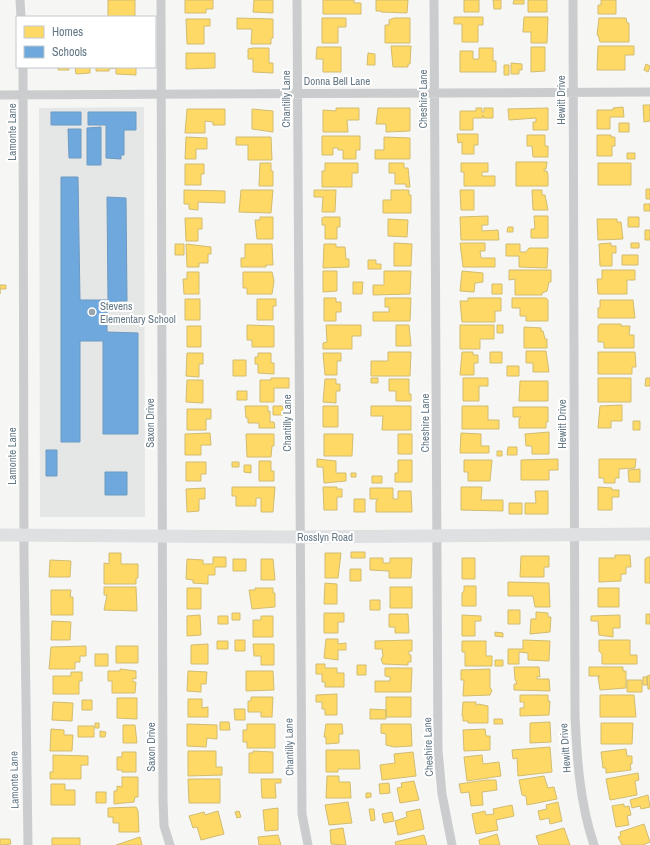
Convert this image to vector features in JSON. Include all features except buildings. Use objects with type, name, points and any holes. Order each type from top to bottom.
[{"type":"street","points":[[20,0],[21,16]]},
{"type":"street","name":"Saxon Drive","points":[[161,0],[163,800],[164,826],[170,845]]},
{"type":"street","name":"Chantilly Lane","points":[[297,0],[302,814],[308,845]]},
{"type":"street","name":"Cheshire Lane","points":[[434,0],[438,750],[442,794],[452,845]]},
{"type":"street","name":"Hewitt Drive","points":[[572,0],[575,716],[577,762],[583,800],[594,845]]},
{"type":"street","name":"Lamonte Lane","points":[[23,68],[24,535],[28,845]]},
{"type":"street","name":"Donna Bell Lane","points":[[0,95],[650,92]]},
{"type":"street","name":"Rosslyn Road","points":[[0,535],[300,537],[574,536],[650,534]]},
{"type":"shaded area","name":"Stevens Elementary School","points":[[144,107],[145,517],[40,517],[39,108]]},
{"type":"place","name":"Stevens Elementary School","points":[[92,312]]}]
